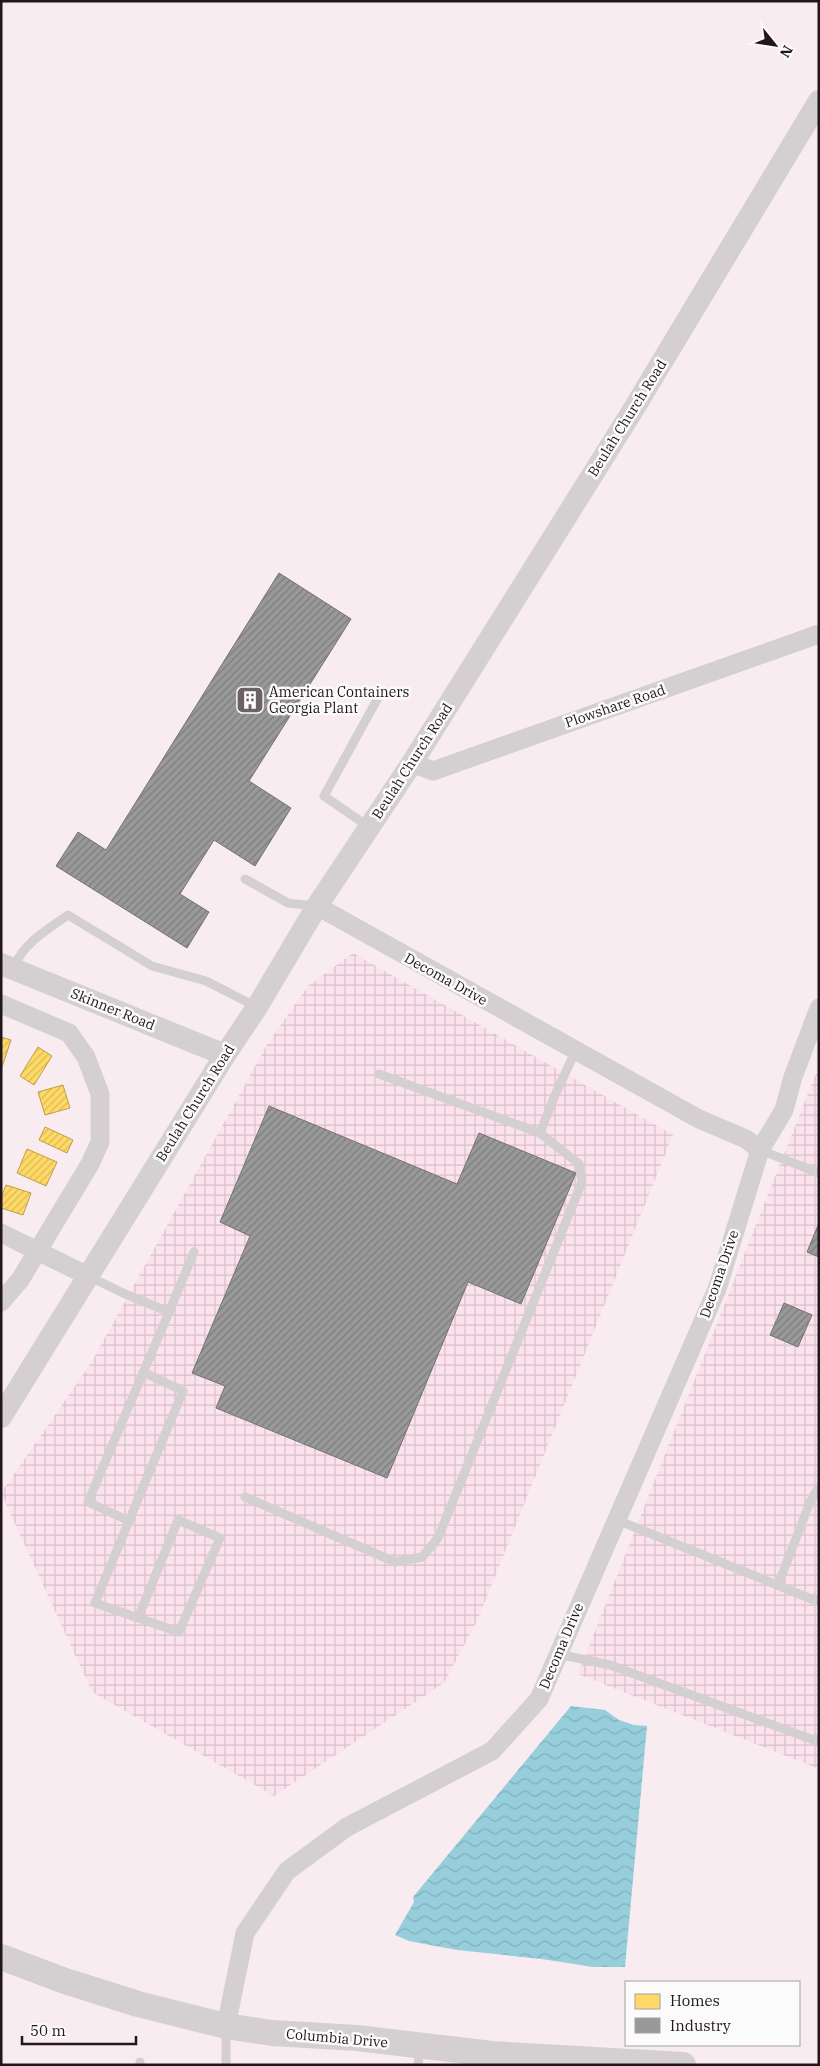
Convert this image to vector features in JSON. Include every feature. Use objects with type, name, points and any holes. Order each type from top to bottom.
[{"type":"main road","name":"Columbia Drive","points":[[1,1957],[65,1981],[129,2001],[226,2026],[272,2033],[357,2038],[419,2055],[492,2054],[683,2065]]},
{"type":"street","name":"Beulah Church Road","points":[[1,1417],[225,1055],[257,1007],[317,906],[412,763],[633,410],[819,102]]},
{"type":"street","name":"Plowshare Road","points":[[412,763],[432,771],[819,634]]},
{"type":"street","name":"Decoma Drive","points":[[317,906],[699,1119],[746,1139],[760,1150]]},
{"type":"street","name":"Skinner Road","points":[[7,966],[225,1055]]},
{"type":"street","points":[[1,1004],[69,1033],[86,1057],[100,1094],[100,1142],[90,1164],[20,1280],[1,1302]]},
{"type":"street","name":"Decoma Drive","points":[[226,2026],[245,1933],[287,1871],[347,1827],[492,1751],[539,1699],[717,1289],[760,1150],[784,1110],[793,1077],[819,1008]]},
{"type":"street","points":[[1,1233],[88,1276]]},
{"type":"lane","points":[[370,827],[324,796],[379,696]]},
{"type":"lane","points":[[245,879],[288,903],[317,906]]},
{"type":"lane","points":[[7,966],[34,938],[68,915],[152,966],[206,981],[257,1007]]},
{"type":"lane","points":[[540,1133],[576,1050]]},
{"type":"lane","points":[[245,1497],[395,1562],[422,1558],[438,1538],[582,1182],[579,1164],[540,1133],[379,1074]]},
{"type":"lane","points":[[760,1150],[819,1173]]},
{"type":"lane","points":[[130,1521],[88,1502],[194,1252]]},
{"type":"lane","points":[[88,1276],[123,1294],[169,1312]]},
{"type":"lane","points":[[138,1618],[178,1520],[220,1538],[179,1632],[138,1618],[95,1603],[183,1391],[143,1372]]},
{"type":"lane","points":[[778,1585],[810,1502],[819,1487]]},
{"type":"lane","points":[[617,1520],[819,1602]]},
{"type":"lane","points":[[558,1654],[610,1665],[819,1742]]},
{"type":"lane","points":[[226,2026],[226,2065]]},
{"type":"shaded area","points":[[353,953],[673,1135],[477,1621],[444,1683],[274,1796],[92,1692],[1,1493],[91,1363],[268,1043],[308,986]]},
{"type":"shaded area","points":[[819,1066],[819,1769],[578,1674]]},
{"type":"water","points":[[571,1706],[605,1710],[619,1720],[634,1725],[647,1726],[625,1967],[593,1967],[542,1959],[457,1950],[409,1941],[395,1935],[414,1902],[413,1897]]},
{"type":"building: Homes","points":[[1,1037],[11,1040],[1,1070]]},
{"type":"building: Homes","points":[[38,1047],[52,1056],[34,1085],[20,1076]]},
{"type":"building: Homes","points":[[63,1085],[70,1108],[45,1115],[38,1092]]},
{"type":"building: Homes","points":[[45,1127],[73,1140],[67,1153],[39,1140]]},
{"type":"building: Homes","points":[[27,1149],[57,1162],[46,1186],[17,1173]]},
{"type":"building: Homes","points":[[6,1185],[31,1193],[23,1215],[1,1208],[1,1198]]},
{"type":"building: Industry","name":"American Containers Georgia Plant","points":[[279,573],[351,619],[249,781],[291,808],[255,866],[214,840],[180,894],[209,912],[187,948],[56,866],[78,832],[106,850]]},
{"type":"building: Industry","points":[[269,1106],[457,1184],[479,1133],[576,1173],[521,1304],[468,1282],[387,1478],[216,1408],[225,1386],[192,1373],[250,1236],[220,1222]]},
{"type":"building: Industry","points":[[819,1223],[819,1257],[807,1252]]},
{"type":"building: Industry","points":[[784,1303],[812,1315],[798,1347],[770,1335]]},
{"type":"place","name":"American Containers Georgia Plant","points":[[250,700]]}]
